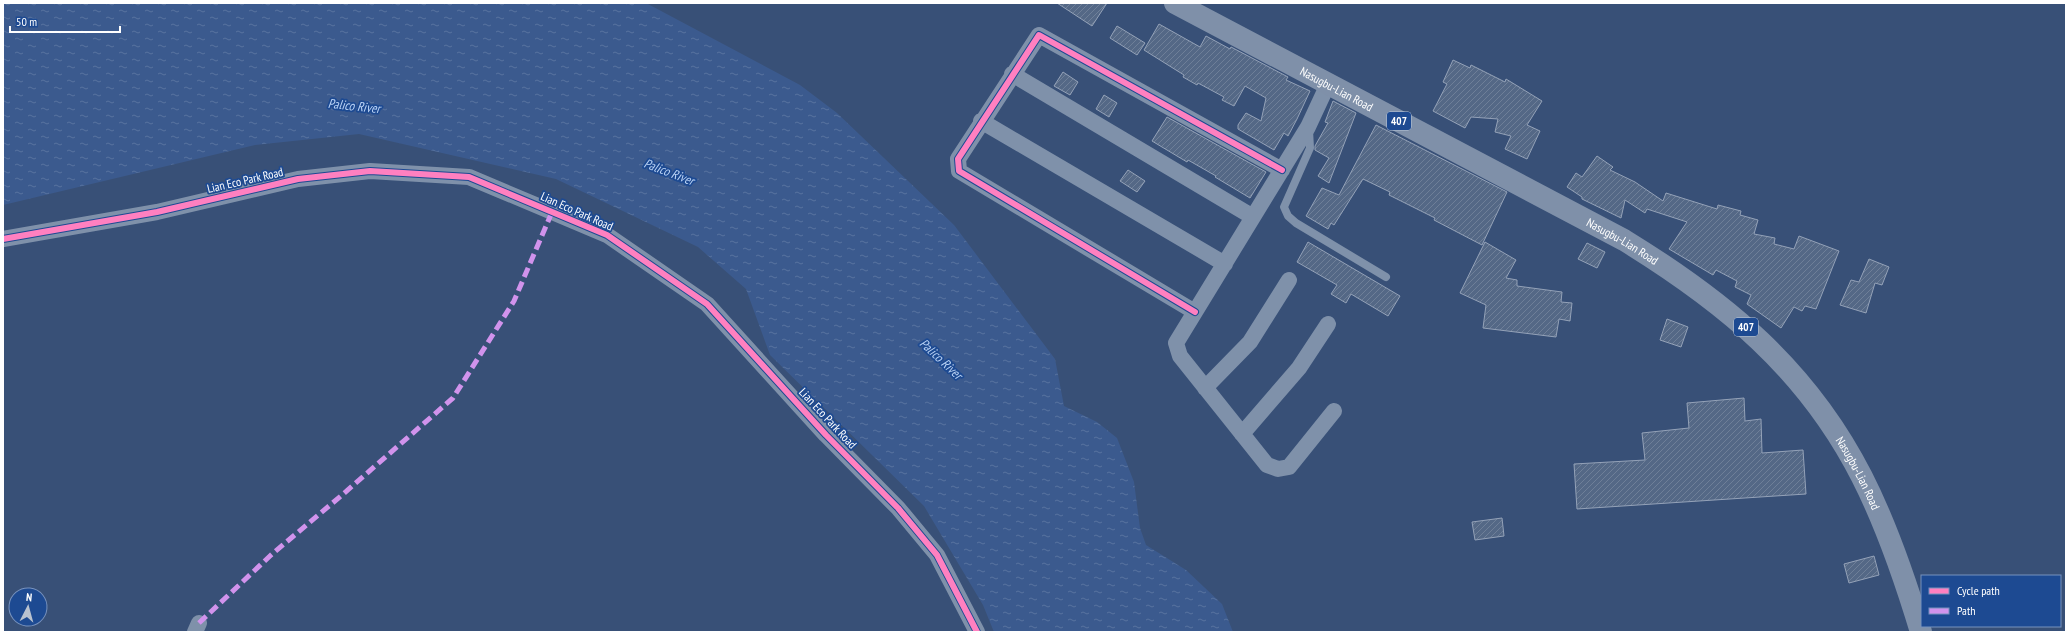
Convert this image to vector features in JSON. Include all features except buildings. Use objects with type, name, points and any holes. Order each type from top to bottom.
[{"type":"main road","name":"Nasugbu-Lian Road","points":[[1175,3],[1624,240],[1699,288],[1756,336],[1787,368],[1815,401],[1842,441],[1862,477],[1882,520],[1921,632]]},
{"type":"street","points":[[1195,312],[959,171],[958,159],[981,121],[1039,34],[1282,170]]},
{"type":"street","points":[[1012,74],[1253,217]]},
{"type":"street","points":[[1328,84],[1308,127],[1176,343],[1180,356],[1266,465],[1278,469],[1289,467],[1334,411]]},
{"type":"street","points":[[981,121],[1225,264]]},
{"type":"street","name":"Lian Eco Park Road","points":[[3,239],[157,212],[298,179],[370,171],[469,177],[607,235],[707,304],[826,434],[898,508],[937,554],[977,632]]},
{"type":"street","points":[[1205,388],[1250,342],[1289,280]]},
{"type":"street","points":[[1242,434],[1299,368],[1328,324]]},
{"type":"lane","points":[[1308,127],[1310,148],[1284,207],[1288,216],[1296,224],[1386,277]]},
{"type":"water","name":"Palico River","points":[[3,3],[646,3],[800,85],[837,113],[954,225],[1055,359],[1064,406],[1097,422],[1117,438],[1134,482],[1140,528],[1146,545],[1186,570],[1222,604],[1233,632],[994,632],[983,605],[924,506],[770,355],[746,289],[698,247],[556,179],[359,134],[255,145],[3,205]]},
{"type":"marked path","points":[[199,623],[271,555],[453,398],[514,301],[552,212]]},
{"type":"cycle path","points":[[1195,312],[959,171],[958,159],[1039,35],[1282,170]]},
{"type":"cycle path","points":[[3,239],[157,212],[298,179],[370,171],[469,177],[607,235],[707,304],[826,435],[898,508],[937,555],[977,632]]}]
